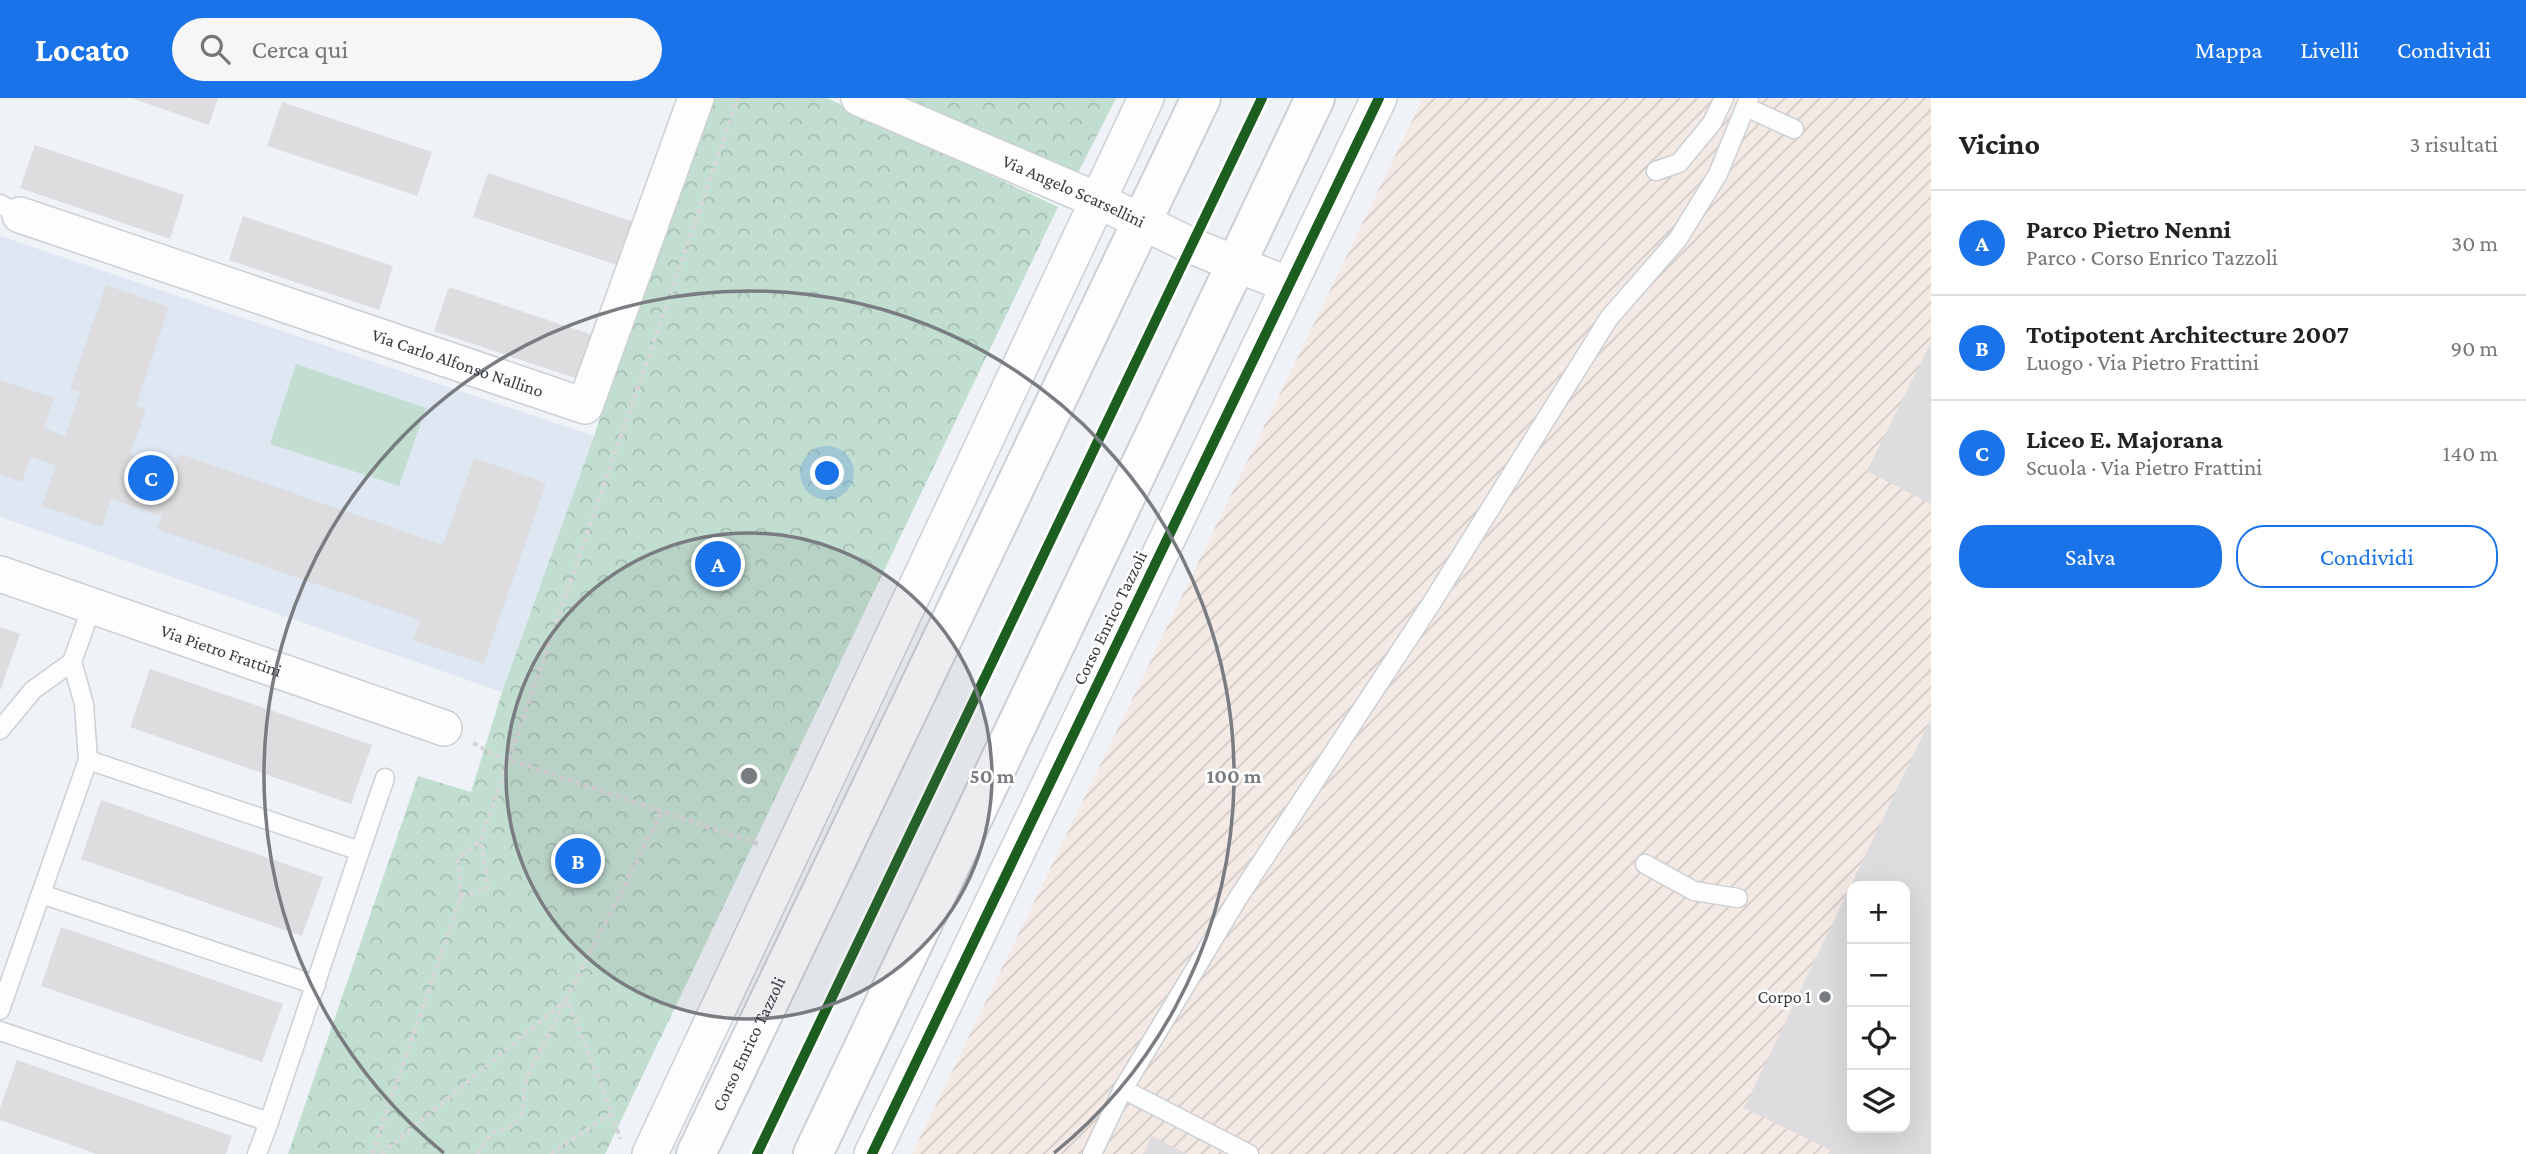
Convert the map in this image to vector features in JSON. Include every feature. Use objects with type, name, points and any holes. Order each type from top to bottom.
[{"type":"street","name":"Via Carlo Alfonso Nallino","points":[[10,210],[585,406],[696,98]]},
{"type":"street","name":"Via Angelo Scarsellini","points":[[859,98],[1289,285]]},
{"type":"street","points":[[636,1149],[790,858],[1146,98]]},
{"type":"street","name":"Corso Enrico Tazzoli","points":[[696,1154],[1201,98]]},
{"type":"street","points":[[813,1154],[1315,98]]},
{"type":"street","name":"Corso Enrico Tazzoli","points":[[872,1154],[1379,98]]},
{"type":"street","name":"Via Pietro Frattini","points":[[0,574],[444,728]]},
{"type":"lane","points":[[1656,172],[1679,163],[1712,123],[1724,98]]},
{"type":"lane","points":[[1092,1154],[1123,1089],[1238,898],[1431,604],[1609,318],[1678,239],[1718,174],[1748,102],[1794,129]]},
{"type":"lane","points":[[0,730],[33,690],[72,662],[92,606]]},
{"type":"lane","points":[[0,1010],[88,760],[84,704],[72,662]]},
{"type":"lane","points":[[88,760],[360,851]]},
{"type":"lane","points":[[257,1154],[384,778]]},
{"type":"lane","points":[[1645,864],[1694,891],[1738,898]]},
{"type":"lane","points":[[41,894],[316,985]]},
{"type":"lane","points":[[0,1031],[269,1122]]},
{"type":"lane","points":[[1123,1089],[1249,1154]]},
{"type":"path","points":[[461,897],[488,887],[481,840],[738,98]]},
{"type":"path","points":[[444,728],[493,754],[754,842],[790,858]]},
{"type":"path","points":[[477,1154],[493,1132],[511,1127],[522,1114],[526,1078],[662,812]]},
{"type":"path","points":[[372,1154],[461,897],[458,859],[481,840]]},
{"type":"path","points":[[567,999],[612,1113],[636,1149]]},
{"type":"path","points":[[381,1154],[567,999]]},
{"type":"path","points":[[550,1154],[612,1113]]},
{"type":"shaded area","points":[[1423,98],[1931,98],[1931,1154],[912,1154]]},
{"type":"shaded area","points":[[0,236],[594,436],[502,692],[0,517]]},
{"type":"green space","points":[[710,98],[827,98],[1058,207],[605,1154],[288,1154],[418,776],[471,792],[502,692],[594,436]]},
{"type":"green space","points":[[907,98],[1116,98],[1075,179]]},
{"type":"green space","points":[[296,364],[426,408],[399,486],[270,444]]},
{"type":"building","points":[[131,98],[218,98],[209,125]]},
{"type":"building","points":[[282,102],[432,152],[417,196],[267,146]]},
{"type":"building","points":[[35,145],[184,195],[170,239],[20,188]]},
{"type":"building","points":[[488,173],[637,223],[623,267],[473,217]]},
{"type":"building","points":[[243,216],[393,266],[379,310],[229,260]]},
{"type":"building","points":[[106,285],[169,307],[136,406],[146,409],[130,455],[174,470],[180,454],[443,545],[474,458],[546,483],[484,664],[413,640],[420,620],[157,529],[162,516],[111,499],[102,527],[42,506],[56,466],[31,457],[22,482],[0,474],[0,380],[54,398],[44,428],[65,436],[80,392],[70,389]]},
{"type":"building","points":[[449,287],[599,337],[584,381],[434,331]]},
{"type":"building","points":[[1931,342],[1931,504],[1867,471]]},
{"type":"building","points":[[0,627],[20,634],[0,691]]},
{"type":"building","points":[[150,669],[372,745],[351,804],[130,727]]},
{"type":"building","name":"Corpo 1","points":[[1931,718],[1931,1154],[1828,1154],[1830,1150],[1744,1108],[1847,893],[1847,1133],[1910,1133],[1910,881],[1853,881]]},
{"type":"building","points":[[101,800],[323,877],[302,936],[81,859]]},
{"type":"building","points":[[61,927],[283,1004],[262,1062],[41,986]]},
{"type":"building","points":[[17,1060],[232,1136],[226,1154],[97,1154],[0,1120],[0,1108]]},
{"type":"building","points":[[1152,1136],[1187,1154],[1143,1154]]},
{"type":"cycle path","points":[[757,1154],[1262,98]]},
{"type":"cycle path","points":[[872,1154],[1379,98]]},
{"type":"place","name":"Liceo E. Majorana","points":[[151,478]]},
{"type":"place","name":"Parco Pietro Nenni","points":[[718,564]]},
{"type":"place","name":"Totipotent Architecture 2007","points":[[578,861]]},
{"type":"place","name":"Corpo 1","points":[[1825,997]]}]
